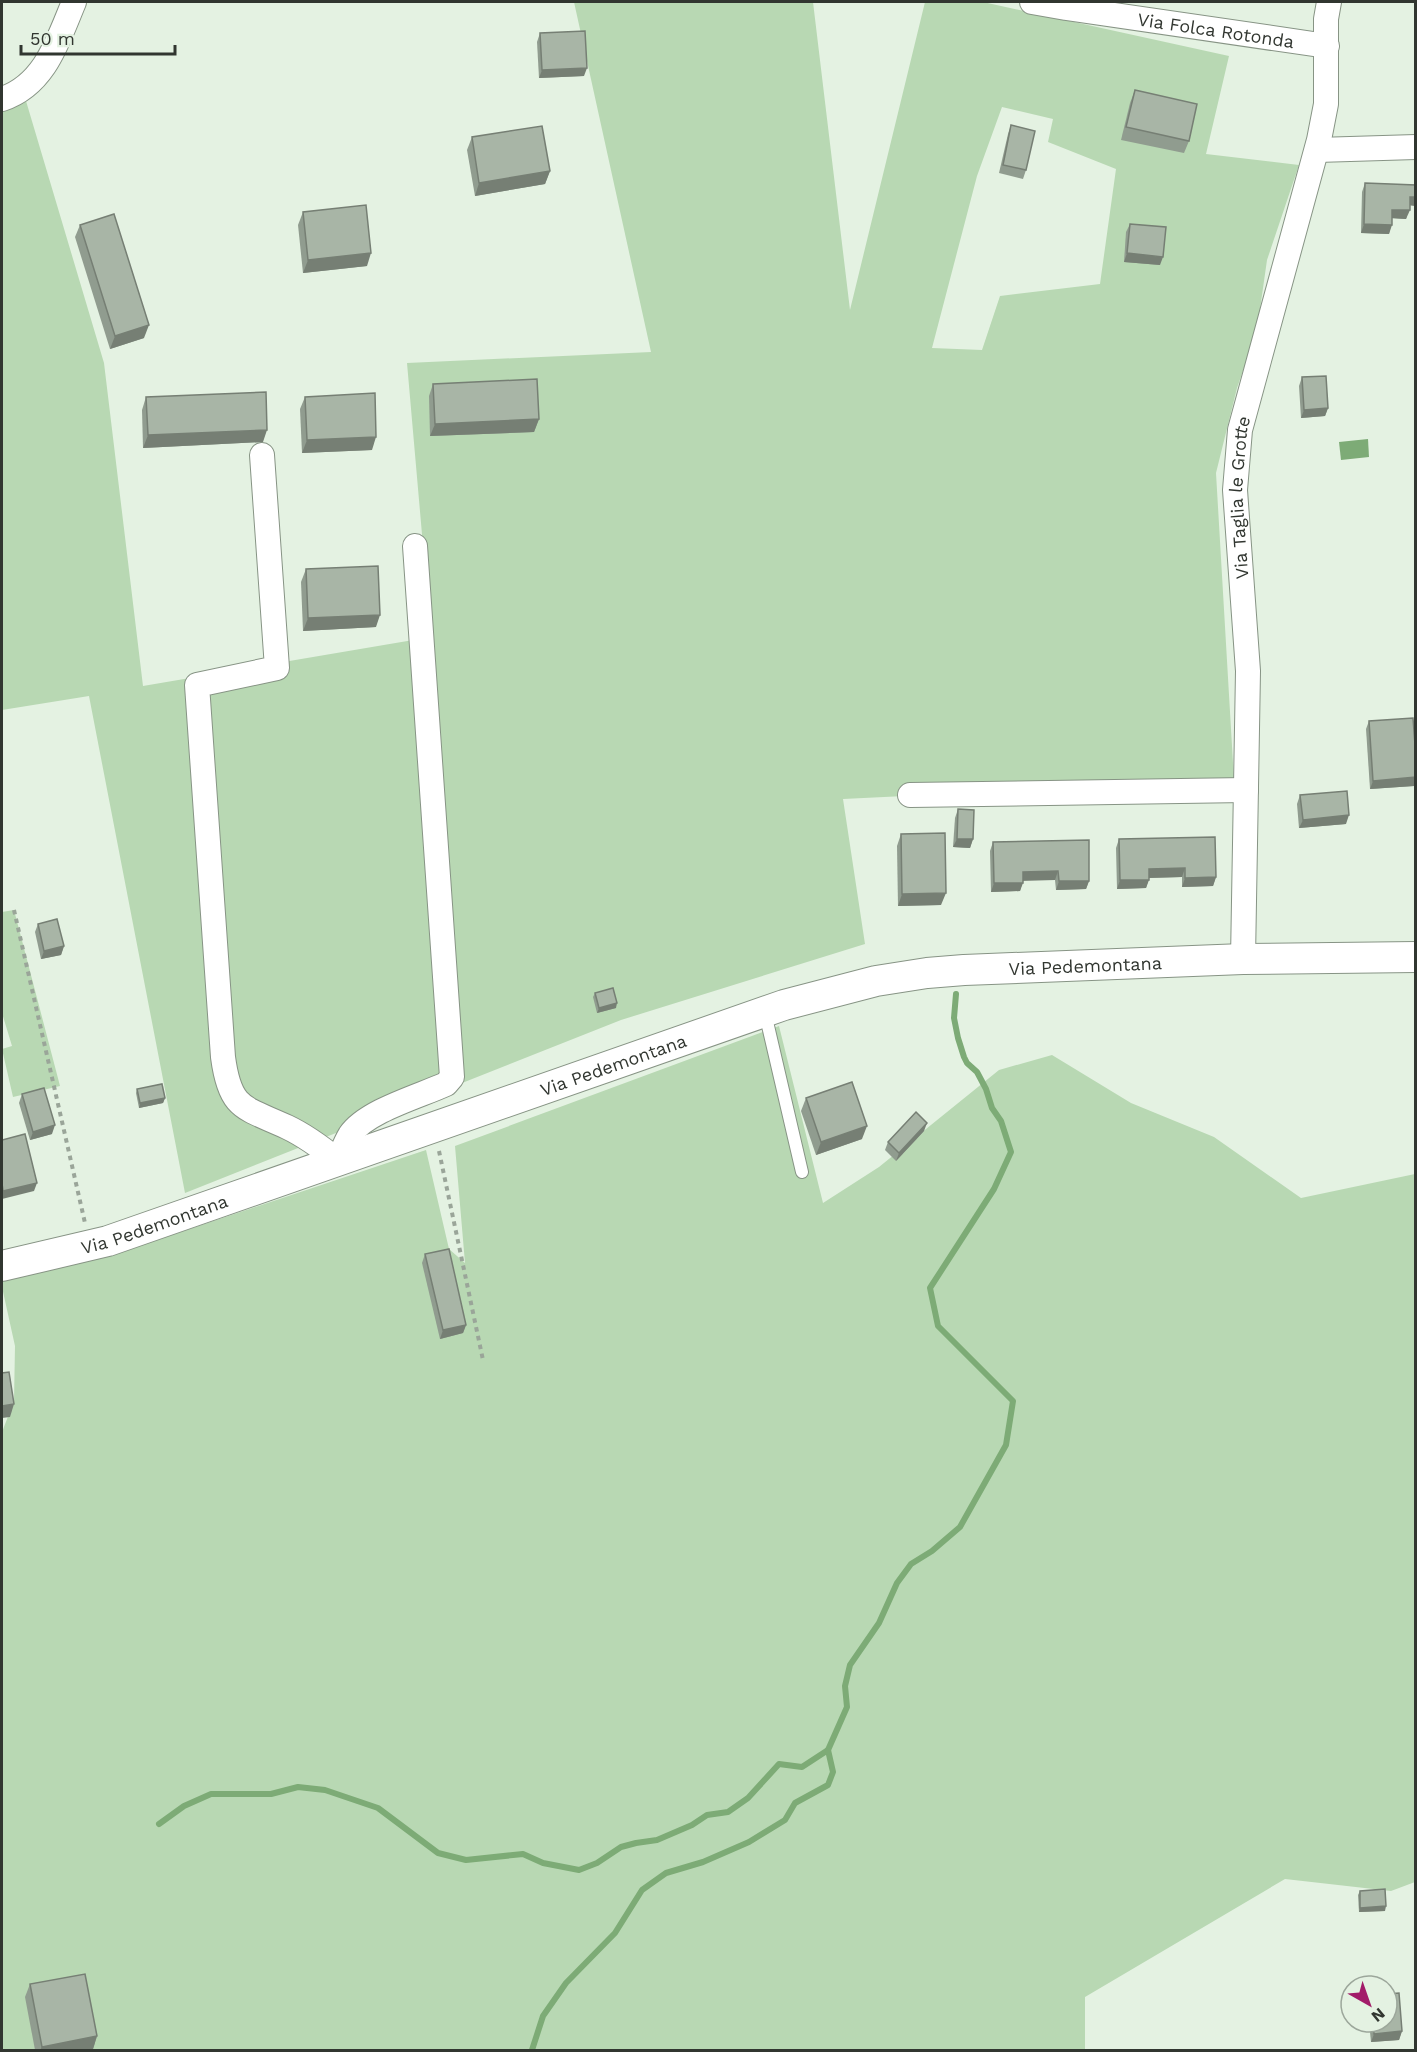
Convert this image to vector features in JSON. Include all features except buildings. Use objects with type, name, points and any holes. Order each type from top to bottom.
[{"type":"street","points":[[2,99],[16,95],[48,61],[74,2]]},
{"type":"street","name":"Via Folca Rotonda","points":[[1032,2],[1327,46]]},
{"type":"street","name":"Via Taglia le Grotte","points":[[1243,959],[1248,671],[1235,490],[1237,460],[1240,430],[1317,150],[1326,104],[1326,19],[1329,2]]},
{"type":"street","points":[[1317,150],[1416,147]]},
{"type":"street","points":[[262,455],[277,668],[197,685],[223,1057],[231,1091],[243,1107],[304,1136],[338,1161],[351,1134],[358,1126],[379,1113],[446,1084],[452,1077],[415,546]]},
{"type":"street","points":[[910,795],[1246,790]]},
{"type":"street","name":"Via Pedemontana","points":[[2,1266],[90,1246],[765,1011],[861,984],[927,973],[976,969],[1243,959],[1416,957]]},
{"type":"lane","points":[[765,1011],[801,1172]]},
{"type":"path","points":[[14,910],[90,1246]]},
{"type":"path","points":[[434,1127],[483,1360]]},
{"type":"shaded area","points":[[574,2],[813,2],[850,310],[925,2],[983,2],[1229,56],[1206,154],[1299,165],[1267,260],[1257,330],[1237,388],[1216,473],[1234,780],[843,799],[865,944],[621,1020],[185,1193],[89,696],[2,710],[2,107],[26,101],[104,363],[143,686],[431,637],[407,363],[651,352]],"holes":[[[1002,107],[1053,119],[1048,142],[1116,169],[1100,284],[1000,296],[982,350],[932,348],[977,176]]]},
{"type":"shaded area","points":[[1368,439],[1369,457],[1341,460],[1339,442]]},
{"type":"shaded area","points":[[14,910],[60,1086],[13,1097],[2,1049],[12,1046],[2,1013],[2,912]]},
{"type":"shaded area","points":[[779,1026],[823,1203],[879,1167],[999,1070],[1052,1055],[1131,1103],[1214,1137],[1301,1198],[1415,1174],[1415,1882],[1391,1891],[1285,1879],[1085,1997],[1085,2050],[2,2050],[2,1432],[14,1401],[15,1346],[2,1287],[2,1266],[90,1246],[103,1258],[426,1150],[449,1249],[465,1263],[455,1146]]},
{"type":"waterway","points":[[532,2050],[543,2016],[566,1983],[615,1933],[642,1890],[666,1873],[703,1862],[749,1842],[785,1820],[795,1803],[828,1785],[833,1772],[828,1750],[847,1707],[845,1686],[850,1665],[879,1623],[897,1583],[911,1564],[932,1551],[960,1527],[1006,1445],[1013,1401],[938,1326],[930,1288],[994,1189],[1011,1152],[1001,1121],[992,1108],[986,1089],[977,1072],[964,1057],[954,1018],[956,994]]},
{"type":"waterway","points":[[159,1824],[184,1806],[211,1794],[271,1794],[298,1787],[325,1790],[378,1808],[438,1853],[466,1860],[523,1854],[543,1863],[579,1870],[597,1863],[621,1847],[657,1840],[692,1825],[707,1815],[728,1812],[748,1798],[779,1764],[802,1767],[828,1750]]}]
